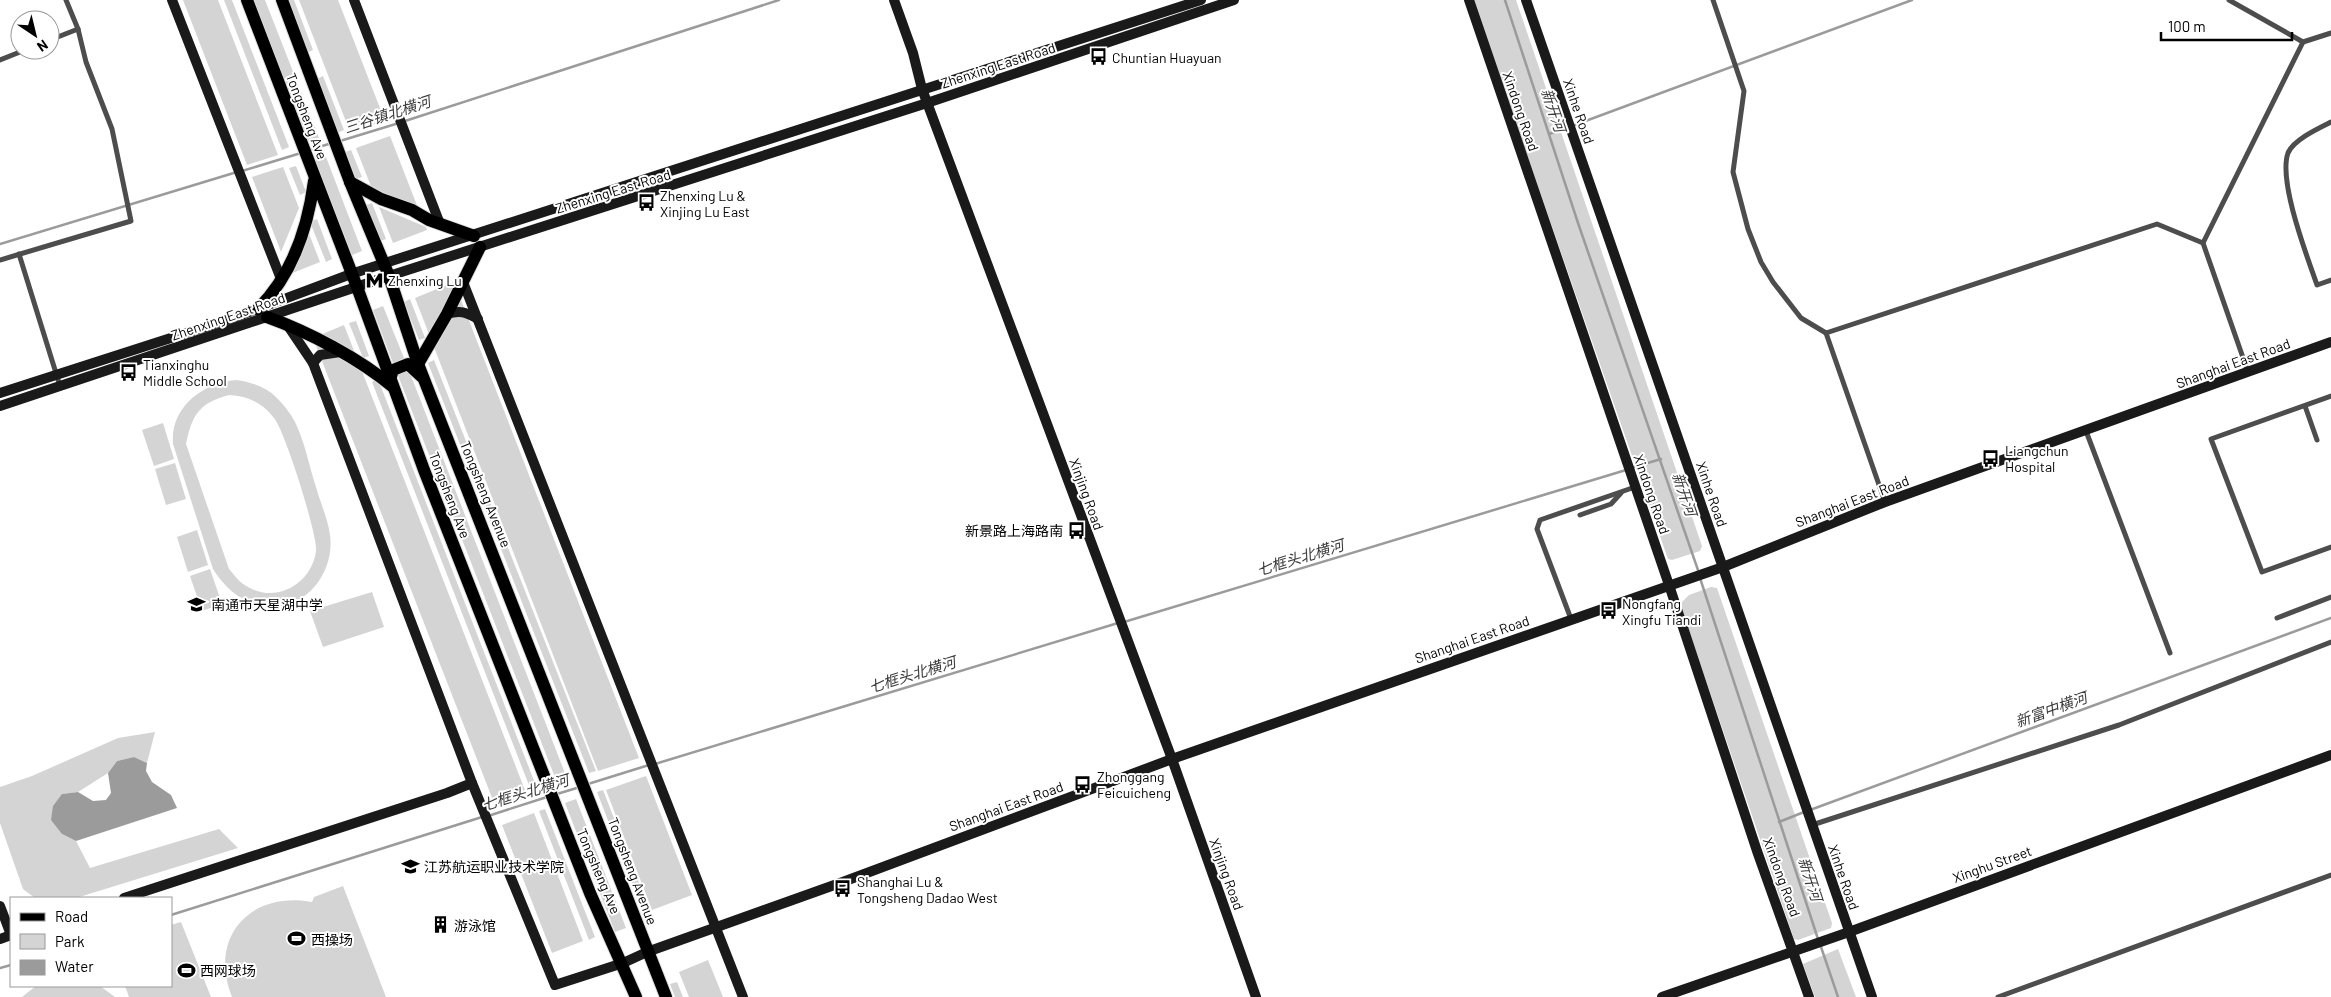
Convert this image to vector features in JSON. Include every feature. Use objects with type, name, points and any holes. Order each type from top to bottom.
[{"type":"main road","name":"Tongsheng Ave","points":[[247,0],[357,287],[424,470],[590,893],[636,997]]},
{"type":"main road","name":"Tongsheng Avenue","points":[[282,0],[350,182],[387,270],[424,380],[666,997]]},
{"type":"main road","points":[[315,178],[306,224],[297,249],[263,313],[340,352],[392,383],[393,370],[408,364],[416,369],[424,380]]},
{"type":"main road","points":[[350,182],[381,199],[477,241],[463,282],[418,364]]},
{"type":"street","points":[[0,260],[130,220],[112,129],[86,62],[78,30],[66,0]]},
{"type":"street","points":[[172,0],[281,279]]},
{"type":"street","points":[[354,0],[440,224]]},
{"type":"street","name":"Xinjing Road","points":[[894,0],[913,53],[927,103],[1172,759],[1256,997]]},
{"type":"street","name":"Zhenxing East Road","points":[[263,313],[351,274],[387,270],[477,241],[922,89],[1200,0]]},
{"type":"street","name":"Zhenxing East Road","points":[[477,241],[643,196],[1234,0]]},
{"type":"street","name":"Xindong Road","points":[[1469,0],[1669,584],[1757,851],[1810,997]]},
{"type":"street","name":"Xinhe Road","points":[[1526,0],[1872,997]]},
{"type":"street","points":[[1713,0],[1744,91],[1733,172],[1748,229],[1761,262],[1774,282],[1801,318],[1826,333],[1885,502]]},
{"type":"street","points":[[2229,0],[2303,42]]},
{"type":"street","points":[[60,36],[78,30]]},
{"type":"street","points":[[2248,373],[2203,243],[2303,42],[2331,33]]},
{"type":"street","points":[[2331,122],[2310,132],[2288,152],[2286,165],[2290,196],[2317,285],[2331,280]]},
{"type":"street","points":[[1826,333],[2157,224],[2203,243]]},
{"type":"street","points":[[19,254],[59,381]]},
{"type":"street","name":"Zhenxing East Road","points":[[0,406],[59,381],[263,313],[357,287],[387,270]]},
{"type":"street","points":[[463,282],[743,997]]},
{"type":"street","points":[[446,314],[456,311],[465,312],[478,319]]},
{"type":"street","points":[[127,897],[473,784],[313,363],[288,325]]},
{"type":"street","name":"Shanghai East Road","points":[[473,784],[555,985],[622,963],[647,952],[1172,759],[1722,567],[1885,502],[2330,345]]},
{"type":"street","points":[[313,363],[320,355],[340,352]]},
{"type":"street","name":"Zhenxing East Road","points":[[0,393],[59,381]]},
{"type":"street","points":[[2331,396],[2211,439],[2262,572],[2331,547]]},
{"type":"street","points":[[2305,406],[2317,440]]},
{"type":"street","points":[[2086,430],[2170,652]]},
{"type":"street","points":[[1571,619],[1537,529],[1540,520],[1621,492],[1634,484]]},
{"type":"street","points":[[1580,515],[1611,504],[1621,492]]},
{"type":"street","points":[[2277,618],[2331,597]]},
{"type":"street","points":[[1810,821],[2119,725],[2331,642]]},
{"type":"street","name":"Xinghu Street","points":[[1662,997],[1849,932],[2331,754]]},
{"type":"street","points":[[1998,997],[2331,875]]},
{"type":"street","points":[[0,906],[10,932]]},
{"type":"green space","points":[[183,0],[218,0],[278,155],[247,165]]},
{"type":"green space","points":[[224,0],[232,0],[289,147],[282,150]]},
{"type":"green space","points":[[253,0],[265,0],[319,138],[308,142]]},
{"type":"green space","points":[[286,0],[294,0],[313,50],[307,53]]},
{"type":"green space","points":[[299,0],[338,0],[385,121],[350,132]]},
{"type":"green space","points":[[1473,0],[1516,0],[1702,546],[1700,551],[1672,560],[1668,559]]},
{"type":"green space","points":[[323,76],[344,130],[337,133],[317,79]]},
{"type":"green space","points":[[390,136],[418,208],[372,189],[356,148]]},
{"type":"green space","points":[[351,150],[362,177],[356,179],[345,152]]},
{"type":"green space","points":[[326,157],[362,251],[352,255],[315,160]]},
{"type":"green space","points":[[296,166],[306,192],[300,195],[289,168]]},
{"type":"green space","points":[[283,167],[299,208],[281,252],[252,177]]},
{"type":"green space","points":[[372,203],[386,239],[380,241],[366,205]]},
{"type":"green space","points":[[379,207],[426,227],[427,230],[393,243]]},
{"type":"green space","points":[[317,219],[332,259],[326,262],[310,222]]},
{"type":"green space","points":[[308,231],[320,262],[290,274]]},
{"type":"green space","points":[[454,282],[639,758],[598,771],[415,298]]},
{"type":"green space","points":[[410,299],[425,338],[419,340],[404,302]]},
{"type":"green space","points":[[383,306],[404,358],[393,363],[373,310]]},
{"type":"green space","points":[[356,321],[369,356],[363,358],[349,323]]},
{"type":"green space","points":[[344,325],[528,798],[496,808],[313,338]]},
{"type":"green space","points":[[434,360],[596,771],[589,773],[428,363]]},
{"type":"green space","points":[[408,368],[568,781],[558,785],[397,373]]},
{"type":"green space","points":[[378,379],[538,791],[532,793],[372,382]]},
{"type":"green space","points":[[236,380],[263,388],[273,394],[289,412],[302,438],[328,523],[330,548],[323,574],[307,594],[296,601],[284,605],[260,605],[244,599],[230,590],[218,577],[213,569],[173,444],[173,431],[183,408],[201,392],[224,382]],"holes":[[[229,395],[255,401],[274,418],[293,462],[312,526],[316,551],[308,573],[300,581],[281,592],[259,592],[240,581],[229,569],[186,444],[194,418],[204,406],[219,398]]]},
{"type":"green space","points":[[163,423],[174,459],[154,466],[142,430]]},
{"type":"green space","points":[[175,463],[186,499],[166,505],[155,469]]},
{"type":"green space","points":[[197,530],[208,565],[188,572],[177,537]]},
{"type":"green space","points":[[210,569],[222,604],[202,611],[190,576]]},
{"type":"green space","points":[[1711,587],[1717,588],[1832,923],[1831,928],[1798,940],[1794,939],[1680,604],[1689,595]]},
{"type":"green space","points":[[372,592],[384,627],[323,647],[310,611]]},
{"type":"green space","points":[[155,732],[147,763],[134,757],[117,761],[108,773],[78,792],[62,794],[62,834],[76,841],[90,868],[219,829],[238,848],[79,897],[34,897],[23,889],[0,823],[0,787],[32,776],[118,738]]},
{"type":"green space","points":[[646,776],[692,895],[652,910],[606,790]]},
{"type":"green space","points":[[603,790],[650,911],[644,914],[597,792]]},
{"type":"green space","points":[[576,799],[626,928],[615,932],[565,803]]},
{"type":"green space","points":[[545,809],[595,937],[589,940],[539,811]]},
{"type":"green space","points":[[534,813],[583,941],[552,953],[502,825]]},
{"type":"green space","name":"西操场","points":[[343,886],[386,997],[232,997],[226,975],[226,955],[230,938],[240,923],[253,911],[270,904],[290,900],[312,902],[314,897]]},
{"type":"green space","name":"西网球场","points":[[181,922],[211,997],[129,997],[125,987],[172,987],[172,925]]},
{"type":"green space","points":[[1838,949],[1856,997],[1815,997],[1803,964]]},
{"type":"green space","points":[[708,960],[723,997],[689,997],[679,972]]},
{"type":"green space","points":[[677,982],[683,997],[675,997],[670,984]]},
{"type":"green space","points":[[35,987],[101,987],[115,997],[22,997]]},
{"type":"water","points":[[134,757],[147,763],[146,771],[152,782],[171,795],[177,808],[76,841],[62,834],[51,820],[53,806],[62,794],[78,792],[93,801],[106,800],[111,793],[108,773],[117,761]]},
{"type":"waterway","name":"三谷镇北横河","points":[[405,121],[779,0]]},
{"type":"waterway","name":"新开河","points":[[1505,0],[1578,223],[1699,573]]},
{"type":"waterway","points":[[1572,126],[1912,0]]},
{"type":"waterway","name":"三谷镇北横河","points":[[340,141],[399,123]]},
{"type":"waterway","points":[[1549,134],[1566,128]]},
{"type":"waterway","name":"三谷镇北横河","points":[[309,150],[332,143]]},
{"type":"waterway","name":"三谷镇北横河","points":[[242,171],[301,153]]},
{"type":"waterway","name":"三谷镇北横河","points":[[0,244],[237,172]]},
{"type":"waterway","name":"七框头北横河","points":[[1631,468],[1661,459]]},
{"type":"waterway","name":"七框头北横河","points":[[1124,622],[1626,470]]},
{"type":"waterway","name":"新开河","points":[[1700,578],[1818,939]]},
{"type":"waterway","name":"新富中横河","points":[[1810,810],[2331,618]]},
{"type":"waterway","name":"七框头北横河","points":[[655,764],[1118,623]]},
{"type":"waterway","name":"七框头北横河","points":[[588,784],[649,765]]},
{"type":"waterway","name":"七框头北横河","points":[[557,794],[580,787]]},
{"type":"waterway","name":"七框头北横河","points":[[488,816],[547,797]]},
{"type":"waterway","name":"新富中横河","points":[[1779,822],[1804,812]]},
{"type":"waterway","name":"七框头北横河","points":[[172,915],[482,817]]},
{"type":"waterway","name":"新开河","points":[[1820,944],[1838,997]]},
{"type":"waterway","name":"七框头北横河","points":[[0,968],[10,965]]},
{"type":"place","name":"Chuntian Huayuan","points":[[1098,57]]},
{"type":"place","name":"Zhenxing Lu & Xinjing Lu East","points":[[646,203]]},
{"type":"place","name":"Zhenxing Lu","points":[[374,280]]},
{"type":"place","name":"Tianxinghu Middle School","points":[[129,372]]},
{"type":"place","name":"Liangchun Hospital","points":[[1991,458]]},
{"type":"place","name":"新景路上海路南","points":[[1077,530]]},
{"type":"place","name":"南通市天星湖中学","points":[[197,604]]},
{"type":"place","name":"Nongfang Xingfu Tiandi","points":[[1608,611]]},
{"type":"place","name":"Zhonggang Feicuicheng","points":[[1083,784]]},
{"type":"place","name":"江苏航运职业技术学院","points":[[410,866]]},
{"type":"place","name":"Shanghai Lu & Tongsheng Dadao West","points":[[843,889]]},
{"type":"place","name":"游泳馆","points":[[440,925]]},
{"type":"place","name":"西操场","points":[[297,939]]},
{"type":"place","name":"西网球场","points":[[186,970]]}]
